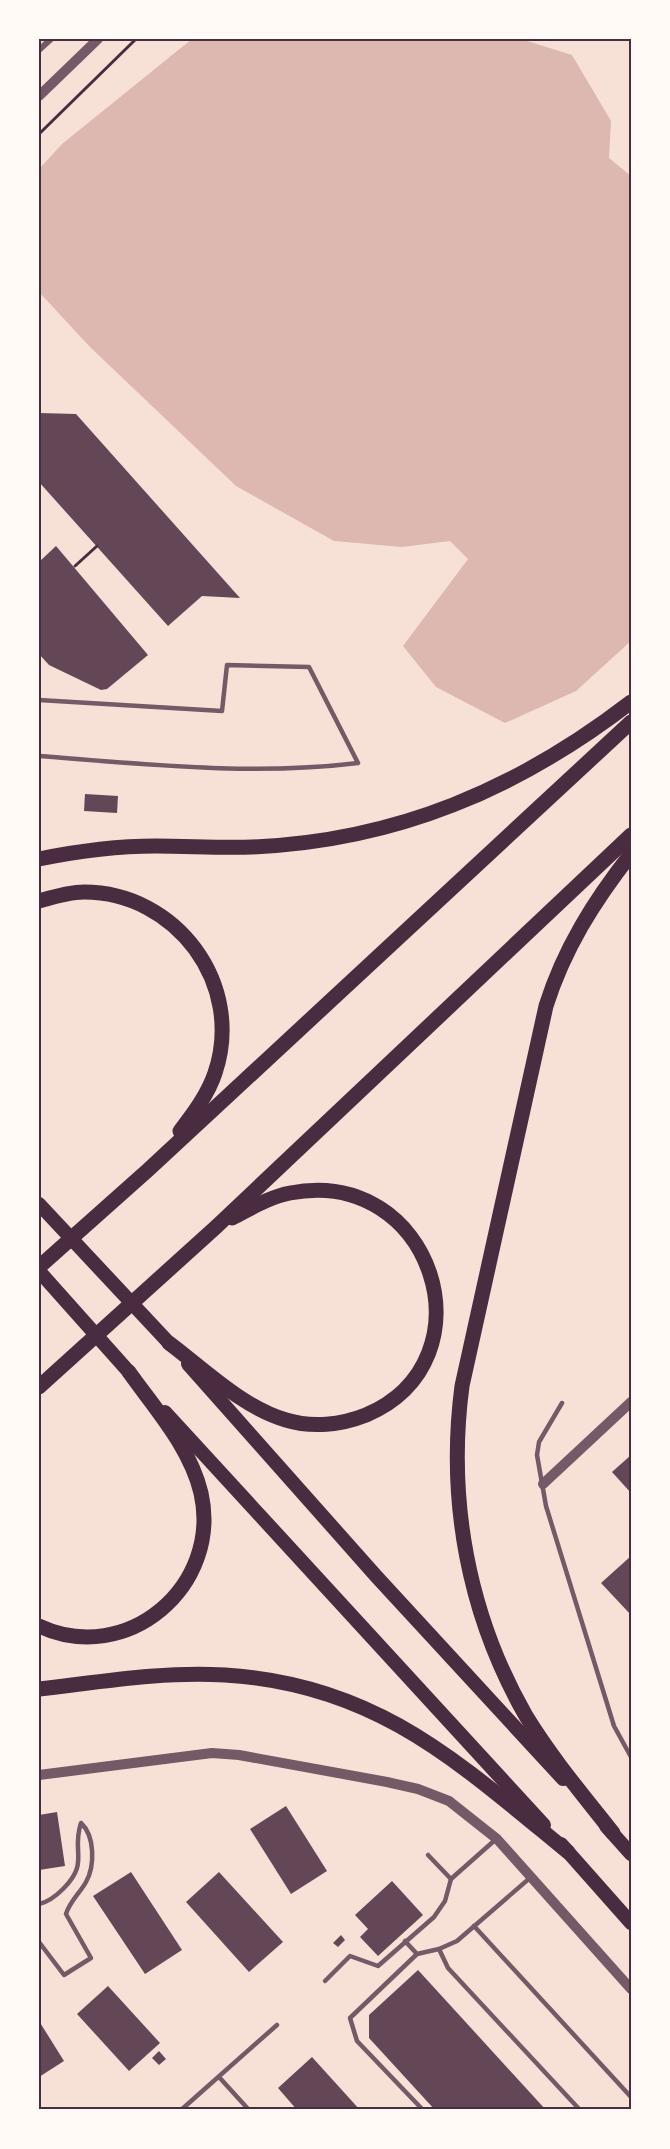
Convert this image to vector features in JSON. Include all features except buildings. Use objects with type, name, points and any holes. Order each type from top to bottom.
[{"type":"highway","points":[[39,859],[99,849],[294,844],[377,830],[449,808],[522,776],[563,752],[631,702]]},
{"type":"highway","points":[[39,1269],[631,722]]},
{"type":"highway","points":[[39,1387],[216,1227],[631,835]]},
{"type":"highway","points":[[613,1833],[541,1739],[503,1672],[485,1627],[464,1548],[458,1511],[456,1448],[462,1386],[546,1006],[567,949],[597,899],[631,854]]},
{"type":"highway","points":[[39,901],[83,892],[107,894],[148,908],[168,920],[188,938],[213,978],[222,1024],[221,1049],[215,1073],[191,1117],[148,1170]]},
{"type":"highway","points":[[169,1342],[266,1413],[288,1421],[311,1425],[357,1419],[378,1410],[408,1386],[429,1348],[435,1328],[435,1296],[432,1275],[421,1250],[405,1229],[391,1214],[376,1204],[354,1194],[332,1190],[289,1193],[271,1198],[216,1227]]},
{"type":"highway","points":[[39,1392],[59,1369]]},
{"type":"highway","points":[[39,1626],[81,1636],[126,1630],[155,1615],[170,1602],[189,1578],[198,1560],[204,1516],[196,1473],[186,1452],[129,1372]]},
{"type":"highway","points":[[39,1689],[197,1674],[268,1680],[312,1689],[354,1703],[394,1721],[432,1744],[568,1852]]},
{"type":"main road","points":[[39,1204],[169,1342],[376,1576],[631,1854]]},
{"type":"main road","points":[[39,1269],[129,1372],[631,1923]]},
{"type":"street","points":[[39,50],[51,39]]},
{"type":"street","points":[[39,96],[98,39]]},
{"type":"street","points":[[543,1484],[631,1402]]},
{"type":"street","points":[[39,1775],[186,1754],[239,1755],[418,1789],[449,1801],[496,1839],[631,1989]]},
{"type":"lane","points":[[39,700],[222,711],[227,665],[309,667],[358,763],[313,769],[213,767],[39,756]]},
{"type":"lane","points":[[562,1403],[539,1442],[537,1455],[546,1506],[614,1726],[631,1757]]},
{"type":"lane","points":[[39,1904],[56,1896],[74,1878],[80,1856],[78,1834],[81,1823],[88,1830],[92,1856],[90,1871],[66,1914],[91,1958],[64,1975],[39,1942]]},
{"type":"lane","points":[[326,1981],[350,1956],[378,1966],[442,1909],[451,1879],[496,1839]]},
{"type":"lane","points":[[428,1855],[451,1879]]},
{"type":"lane","points":[[423,2110],[357,2041],[350,2018],[417,1954],[439,1949],[457,1941],[531,1877]]},
{"type":"lane","points":[[474,1926],[631,2097]]},
{"type":"lane","points":[[405,1941],[417,1954]]},
{"type":"lane","points":[[439,1949],[448,1968],[580,2110]]},
{"type":"lane","points":[[181,2110],[277,2025]]},
{"type":"lane","points":[[219,2077],[249,2110]]},
{"type":"path","points":[[39,134],[136,39]]},
{"type":"path","points":[[75,566],[97,546]]},
{"type":"shaded area","points":[[192,39],[521,39],[572,55],[611,121],[609,158],[631,176],[631,641],[576,691],[505,723],[436,687],[403,646],[468,559],[450,541],[402,547],[334,541],[236,486],[90,347],[39,292],[39,169],[62,144]]}]
